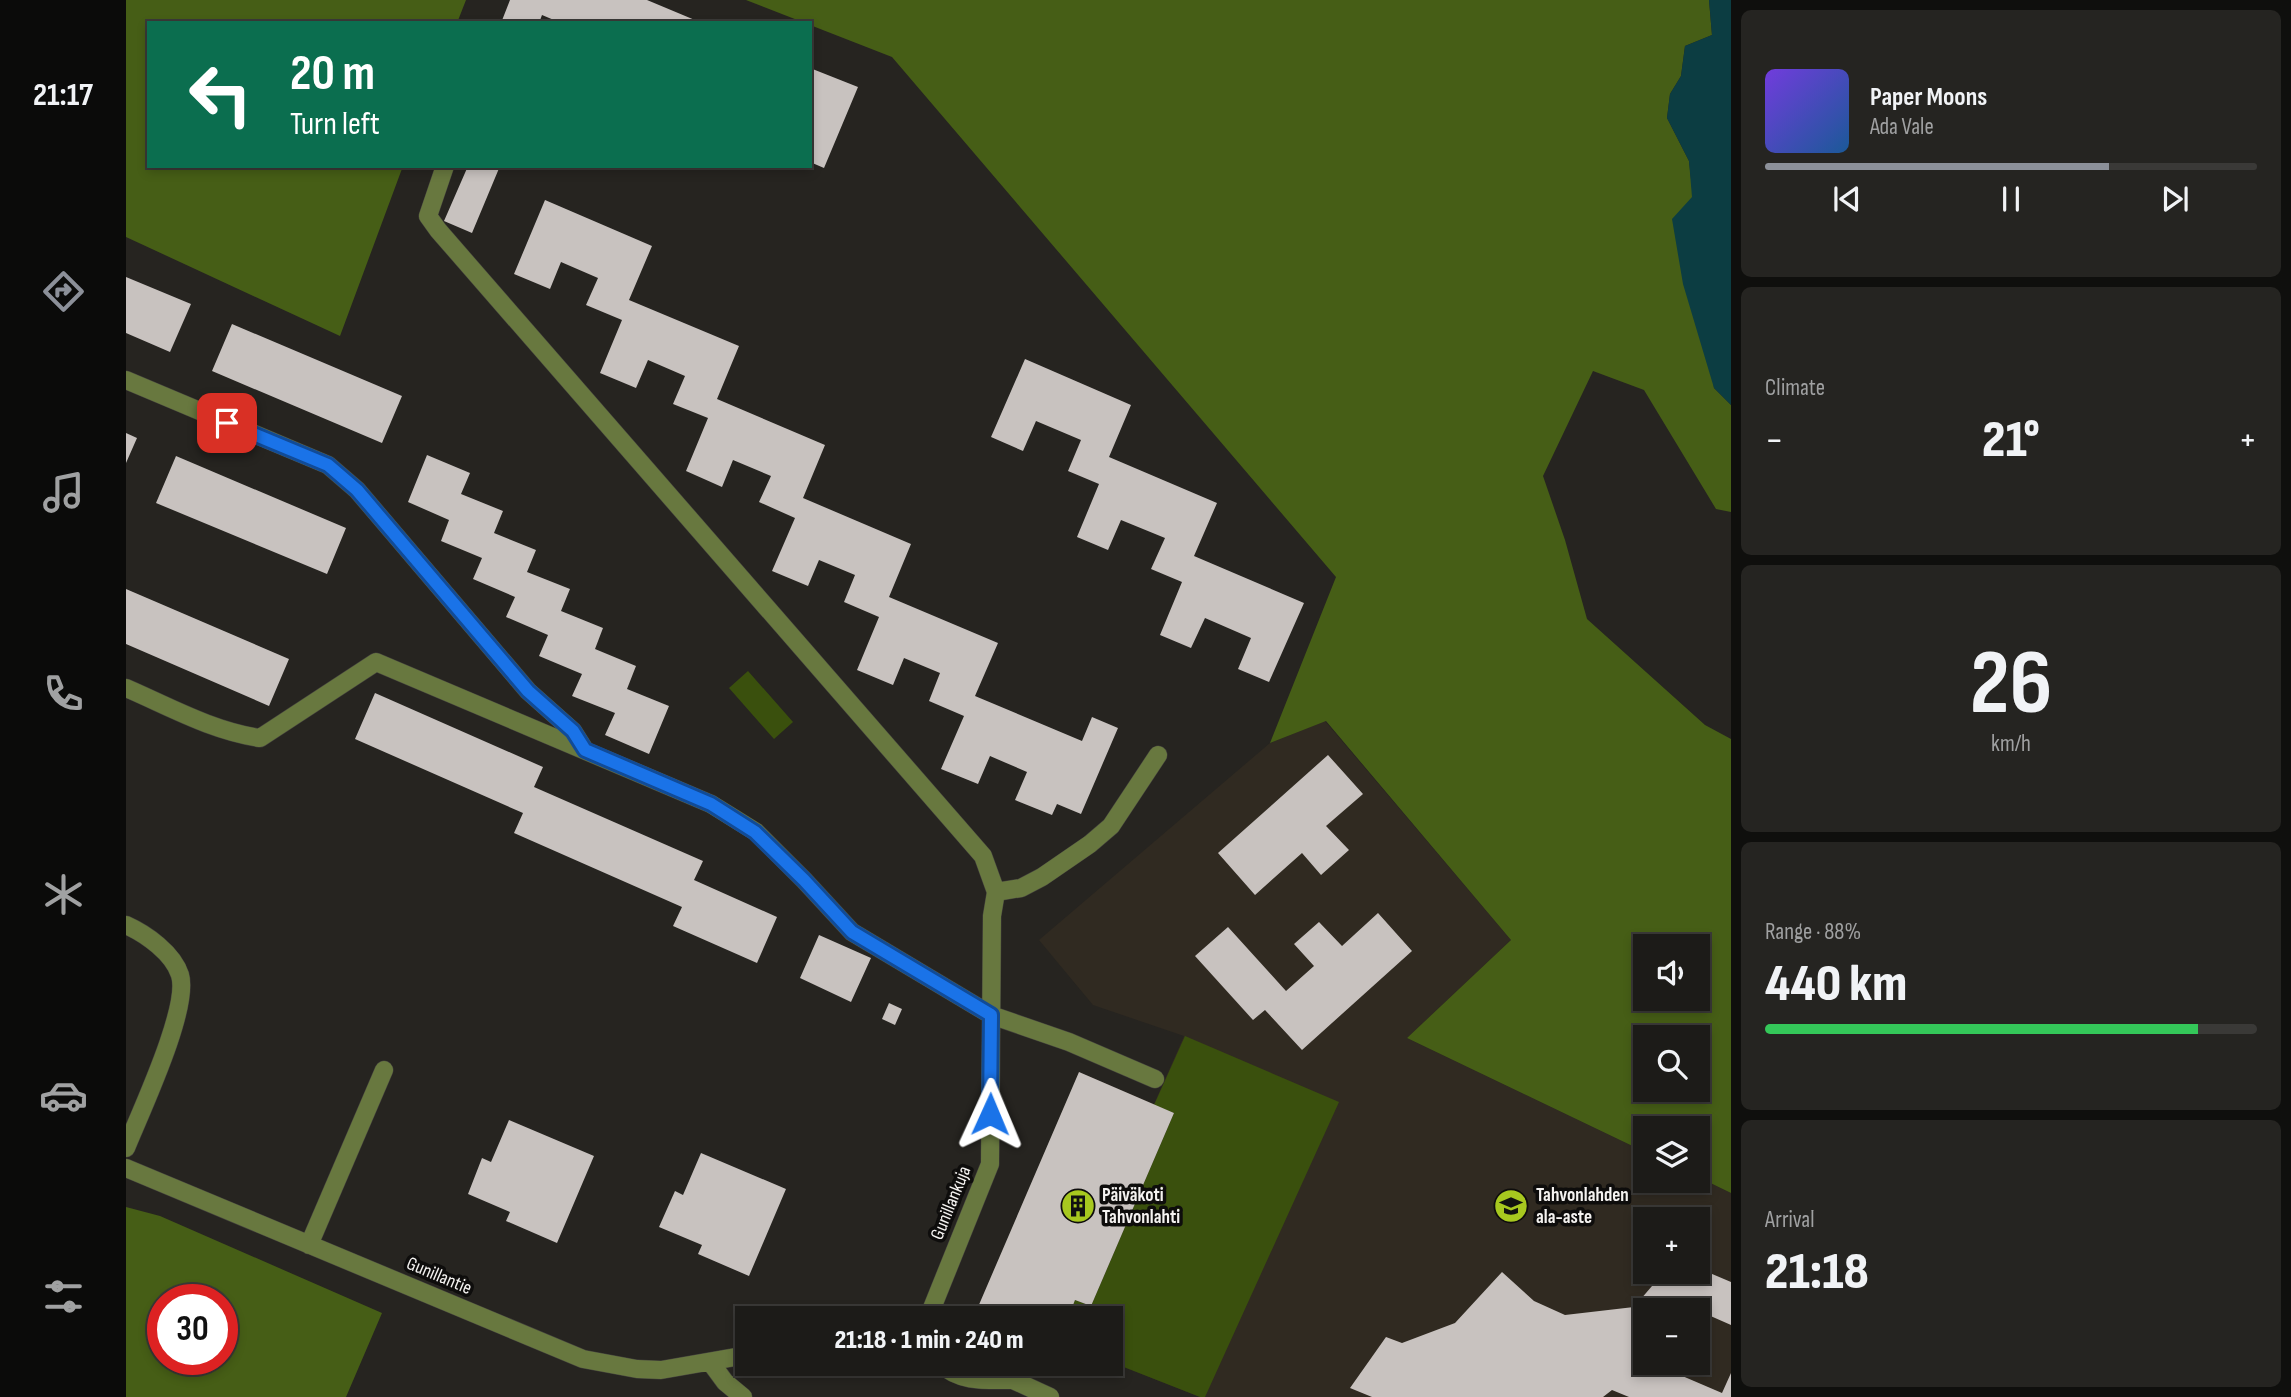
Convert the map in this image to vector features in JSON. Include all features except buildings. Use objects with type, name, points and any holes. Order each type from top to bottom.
[{"type":"street","points":[[444,168],[428,216],[438,230],[983,856],[996,892],[1021,888],[1090,844],[1111,826],[1157,755]]},
{"type":"street","points":[[126,380],[328,465],[357,490],[528,691],[573,731],[585,750]]},
{"type":"street","points":[[126,688],[214,727],[260,738],[376,662],[711,804],[755,832],[852,932],[991,1015],[1069,1042],[1155,1079]]},
{"type":"street","name":"Gunillankuja","points":[[933,1306],[990,1164],[992,916],[996,892]]},
{"type":"street","points":[[126,925],[156,944],[172,960],[181,976],[181,1002],[175,1026],[126,1148]]},
{"type":"street","points":[[309,1245],[384,1070]]},
{"type":"street","name":"Gunillantie","points":[[126,1168],[583,1359],[637,1369],[661,1370],[735,1358]]},
{"type":"street","points":[[711,1363],[725,1382],[743,1397]]},
{"type":"street","points":[[964,1376],[970,1379],[1013,1380]]},
{"type":"street","points":[[1009,1376],[1050,1397]]},
{"type":"shaded area","points":[[1325,721],[1511,940],[1407,1038],[1633,1146],[1633,1193],[1710,1193],[1710,1183],[1731,1193],[1731,1397],[1200,1397],[1123,1367],[1123,1306],[978,1306],[1079,1072],[1154,1104],[1184,1036],[1093,1005],[1039,940],[1270,743]]},
{"type":"green space","points":[[126,0],[466,0],[458,21],[147,21],[147,168],[402,168],[340,336],[126,237]]},
{"type":"green space","points":[[746,0],[1709,0],[1712,35],[1685,46],[1681,76],[1670,94],[1667,118],[1689,161],[1714,388],[1731,405],[1731,512],[1716,509],[1644,390],[1593,371],[1543,476],[1565,540],[1587,619],[1705,725],[1731,739],[1731,1193],[1710,1183],[1710,1116],[1633,1116],[1633,1146],[1407,1038],[1511,940],[1326,721],[1270,743],[1336,577],[892,57],[812,26],[812,21],[800,21]]},
{"type":"green space","points":[[748,671],[793,722],[774,739],[729,688]]},
{"type":"green space","points":[[1185,1036],[1339,1102],[1205,1397],[1123,1367],[1123,1306],[1091,1306],[1174,1113],[1154,1105]]},
{"type":"green space","points":[[126,1207],[160,1216],[382,1313],[346,1397],[126,1397]]},
{"type":"green space","points":[[1075,1300],[1091,1306],[1073,1306]]},
{"type":"water","points":[[1709,0],[1731,0],[1731,405],[1714,388],[1683,284],[1672,219],[1692,197],[1689,161],[1667,118],[1670,94],[1681,76],[1685,46],[1712,35]]},
{"type":"place","name":"Päiväkoti Tahvonlahti","points":[[1078,1206]]},
{"type":"place","name":"Tahvonlahden ala-aste","points":[[1511,1206]]},
{"type":"route","points":[[227,423],[328,465],[357,490],[528,691],[573,731],[585,750],[711,804],[755,832],[852,932],[991,1015],[990,1114]]}]
